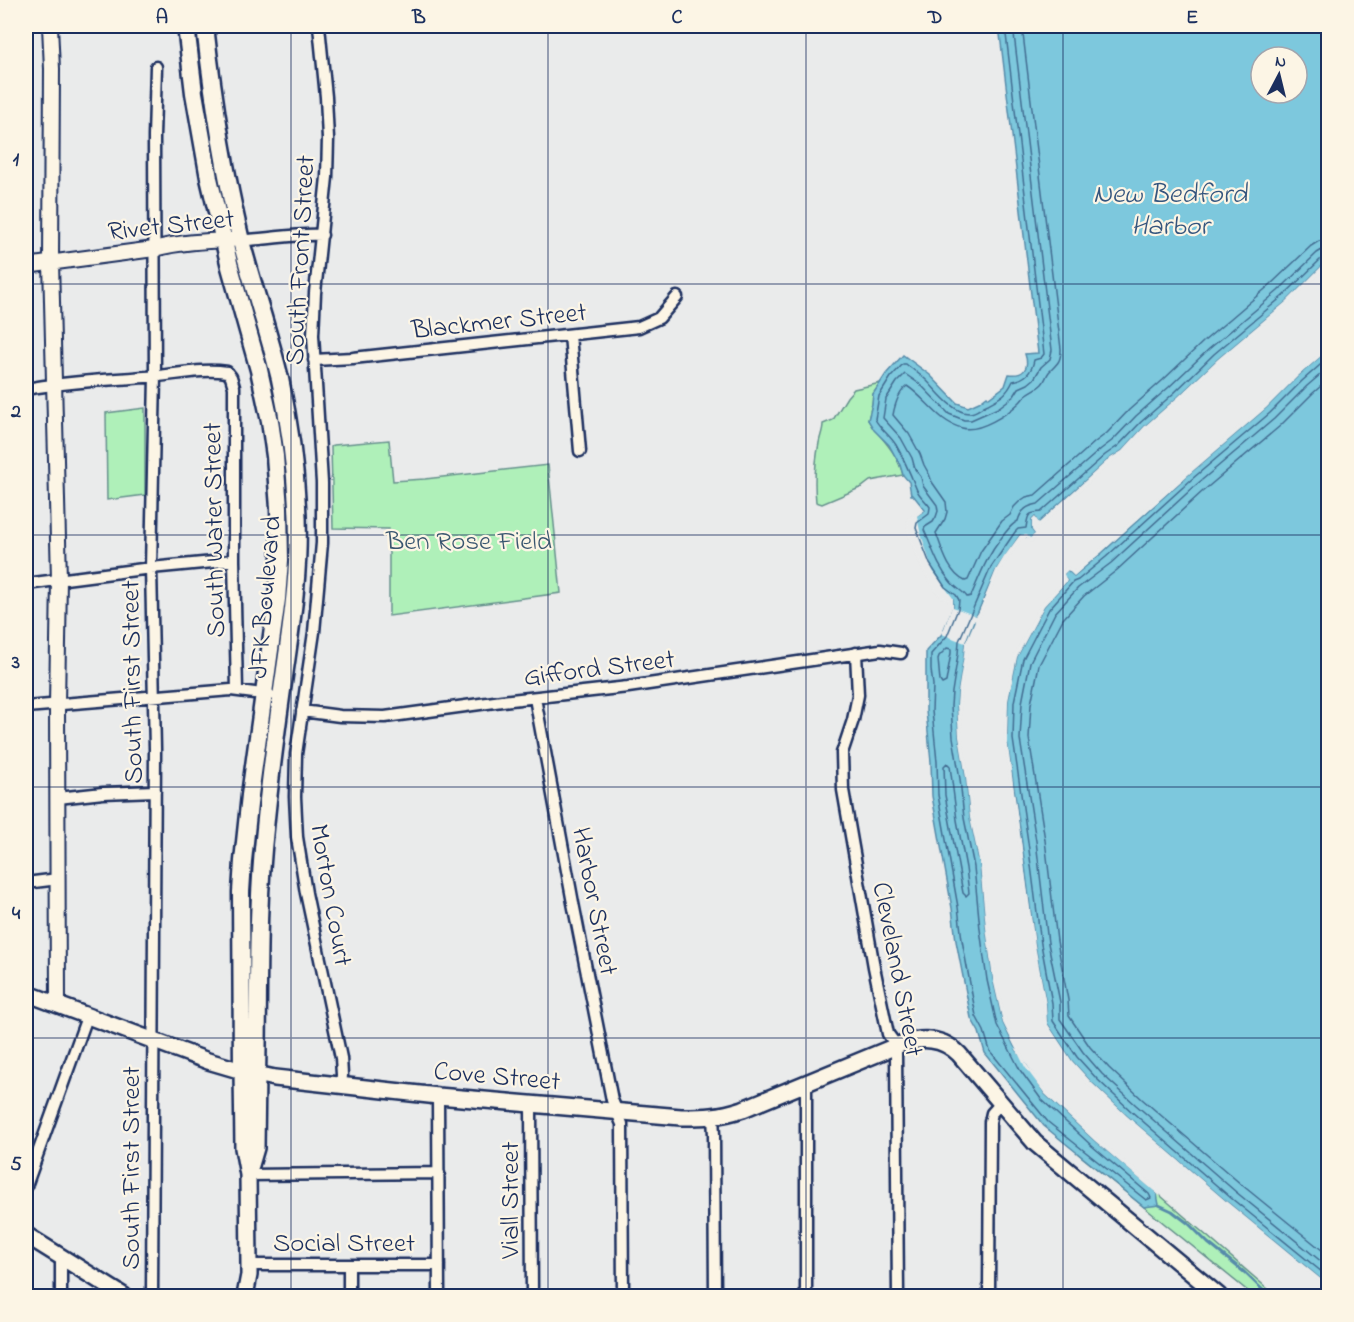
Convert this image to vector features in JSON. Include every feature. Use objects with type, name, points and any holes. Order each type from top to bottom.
[{"type":"main road","name":"JFK Boulevard","points":[[186,26],[194,93],[209,178],[263,388],[273,438],[278,486],[279,580],[246,825],[241,892],[249,1072]]},
{"type":"main road","name":"JFK Boulevard","points":[[205,26],[218,131],[241,240],[279,379],[289,430],[298,521],[296,581],[261,867],[249,1072]]},
{"type":"main road","name":"Cove Street","points":[[26,993],[214,1063],[275,1078],[341,1086],[618,1112],[713,1117],[743,1109],[896,1045],[911,1041],[933,1040],[945,1043],[959,1054],[1000,1104]]},
{"type":"main road","points":[[245,1296],[249,1270],[248,1175],[256,1148],[249,1072]]},
{"type":"main road","points":[[1000,1104],[1035,1143],[1216,1295]]},
{"type":"main road","points":[[26,1235],[124,1296]]},
{"type":"main road","points":[[249,1270],[254,1296]]},
{"type":"street","points":[[50,26],[52,69],[51,262],[59,579],[58,1005]]},
{"type":"street","name":"South Front Street","points":[[302,711],[318,606],[322,543],[322,483],[314,360],[314,304],[328,150],[326,97],[319,26]]},
{"type":"street","name":"South First Street","points":[[152,1296],[155,791],[151,568],[155,376],[154,127],[156,67]]},
{"type":"street","name":"Rivet Street","points":[[26,266],[174,245],[304,234],[322,235]]},
{"type":"street","name":"Blackmer Street","points":[[314,360],[353,358],[639,327],[659,318],[677,297]]},
{"type":"street","points":[[570,335],[580,451]]},
{"type":"street","name":"South Water Street","points":[[155,376],[208,370],[227,372],[234,387],[237,690]]},
{"type":"street","points":[[26,389],[54,384],[155,376]]},
{"type":"street","points":[[26,584],[234,560]]},
{"type":"street","name":"Gifford Street","points":[[302,711],[340,716],[385,717],[639,686],[880,650],[901,653]]},
{"type":"street","name":"Cleveland Street","points":[[856,653],[858,695],[853,720],[842,753],[843,790],[874,967],[888,1034],[896,1045],[898,1296]]},
{"type":"street","points":[[26,707],[237,690],[282,696]]},
{"type":"street","name":"Harbor Street","points":[[535,698],[612,1100],[622,1124],[622,1296]]},
{"type":"street","name":"Morton Court","points":[[302,711],[295,776],[296,827],[306,893],[341,1058],[341,1086]]},
{"type":"street","points":[[58,798],[110,792],[155,791]]},
{"type":"street","points":[[26,883],[58,879]]},
{"type":"street","points":[[26,1186],[87,1017]]},
{"type":"street","points":[[806,1083],[806,1296]]},
{"type":"street","points":[[438,1096],[439,1296]]},
{"type":"street","name":"Viall Street","points":[[531,1104],[532,1296]]},
{"type":"street","points":[[989,1296],[990,1122],[992,1113],[1000,1104]]},
{"type":"street","points":[[713,1117],[715,1296]]},
{"type":"street","points":[[248,1175],[439,1173]]},
{"type":"street","points":[[61,1257],[61,1296]]},
{"type":"street","points":[[348,1296],[349,1265]]},
{"type":"street","name":"Social Street","points":[[249,1270],[349,1265],[439,1265]]},
{"type":"green space","points":[[881,383],[873,394],[868,420],[893,452],[903,475],[870,481],[862,487],[822,504],[816,502],[816,465],[823,424],[833,420],[854,389]]},
{"type":"green space","points":[[145,408],[145,495],[107,500],[106,413]]},
{"type":"green space","name":"Ben Rose Field","points":[[389,440],[393,481],[548,465],[561,593],[389,616],[389,529],[333,528],[331,447]]},
{"type":"green space","points":[[1077,1153],[1121,1163],[1276,1296],[1254,1296]]},
{"type":"water","name":"New Bedford Harbor","points":[[999,26],[1328,26],[1328,260],[1287,301],[1218,359],[1145,426],[1122,451],[1109,459],[1038,523],[1035,517],[1032,520],[1032,530],[1035,534],[1030,539],[1020,535],[996,570],[965,642],[957,706],[959,737],[970,818],[980,865],[993,979],[1003,1023],[1014,1046],[1045,1094],[1095,1141],[1154,1190],[1159,1205],[1144,1207],[1044,1126],[985,1053],[979,1032],[971,1018],[932,796],[926,711],[926,651],[942,634],[953,607],[953,599],[940,592],[910,520],[925,510],[911,495],[909,482],[903,475],[889,445],[874,430],[868,420],[873,394],[886,374],[903,355],[930,375],[957,403],[968,407],[987,396],[989,398],[1005,386],[1009,374],[1022,373],[1027,364],[1025,354],[1038,353]]},
{"type":"water","points":[[1328,350],[1328,1285],[1127,1116],[1072,1061],[1047,1023],[1007,740],[1008,701],[1017,657],[1044,606],[1067,581],[1063,575],[1067,570],[1074,576],[1102,553]]},
{"type":"pier","points":[[1328,260],[1328,265],[1289,303],[1220,361],[1147,428],[1124,453],[1040,526],[1035,524],[1038,534],[1031,542],[1022,538],[999,571],[981,614],[977,620],[973,621],[965,642],[969,642],[960,705],[962,737],[973,817],[983,865],[996,979],[1006,1022],[1027,1065],[1047,1092],[1097,1139],[1156,1187],[1161,1197],[1095,1141],[1045,1094],[1025,1067],[1003,1023],[993,979],[980,865],[970,818],[959,737],[957,705],[965,643],[942,634],[952,607],[938,594],[921,567],[908,533],[907,519],[925,510],[917,516],[933,571],[953,598],[953,607],[976,616],[1004,557],[1020,535],[1027,535],[1030,538],[1035,534],[1032,530],[1032,520],[1035,517],[1039,523],[1109,459],[1122,451],[1145,426],[1218,359],[1287,301]]},
{"type":"pier","points":[[1328,347],[1328,350],[1266,408],[1074,576],[1068,570],[1064,574],[1067,581],[1044,606],[1017,657],[1008,701],[1007,739],[1047,1023],[1072,1061],[1092,1083],[1227,1202],[1328,1285],[1328,1288],[1225,1204],[1090,1086],[1070,1063],[1044,1024],[1004,739],[1005,701],[1014,656],[1041,604],[1064,580],[1061,573],[1067,567],[1074,572],[1100,550]]},
{"type":"waterway","points":[[1159,1205],[1172,1211],[1189,1224],[1269,1296]]}]
